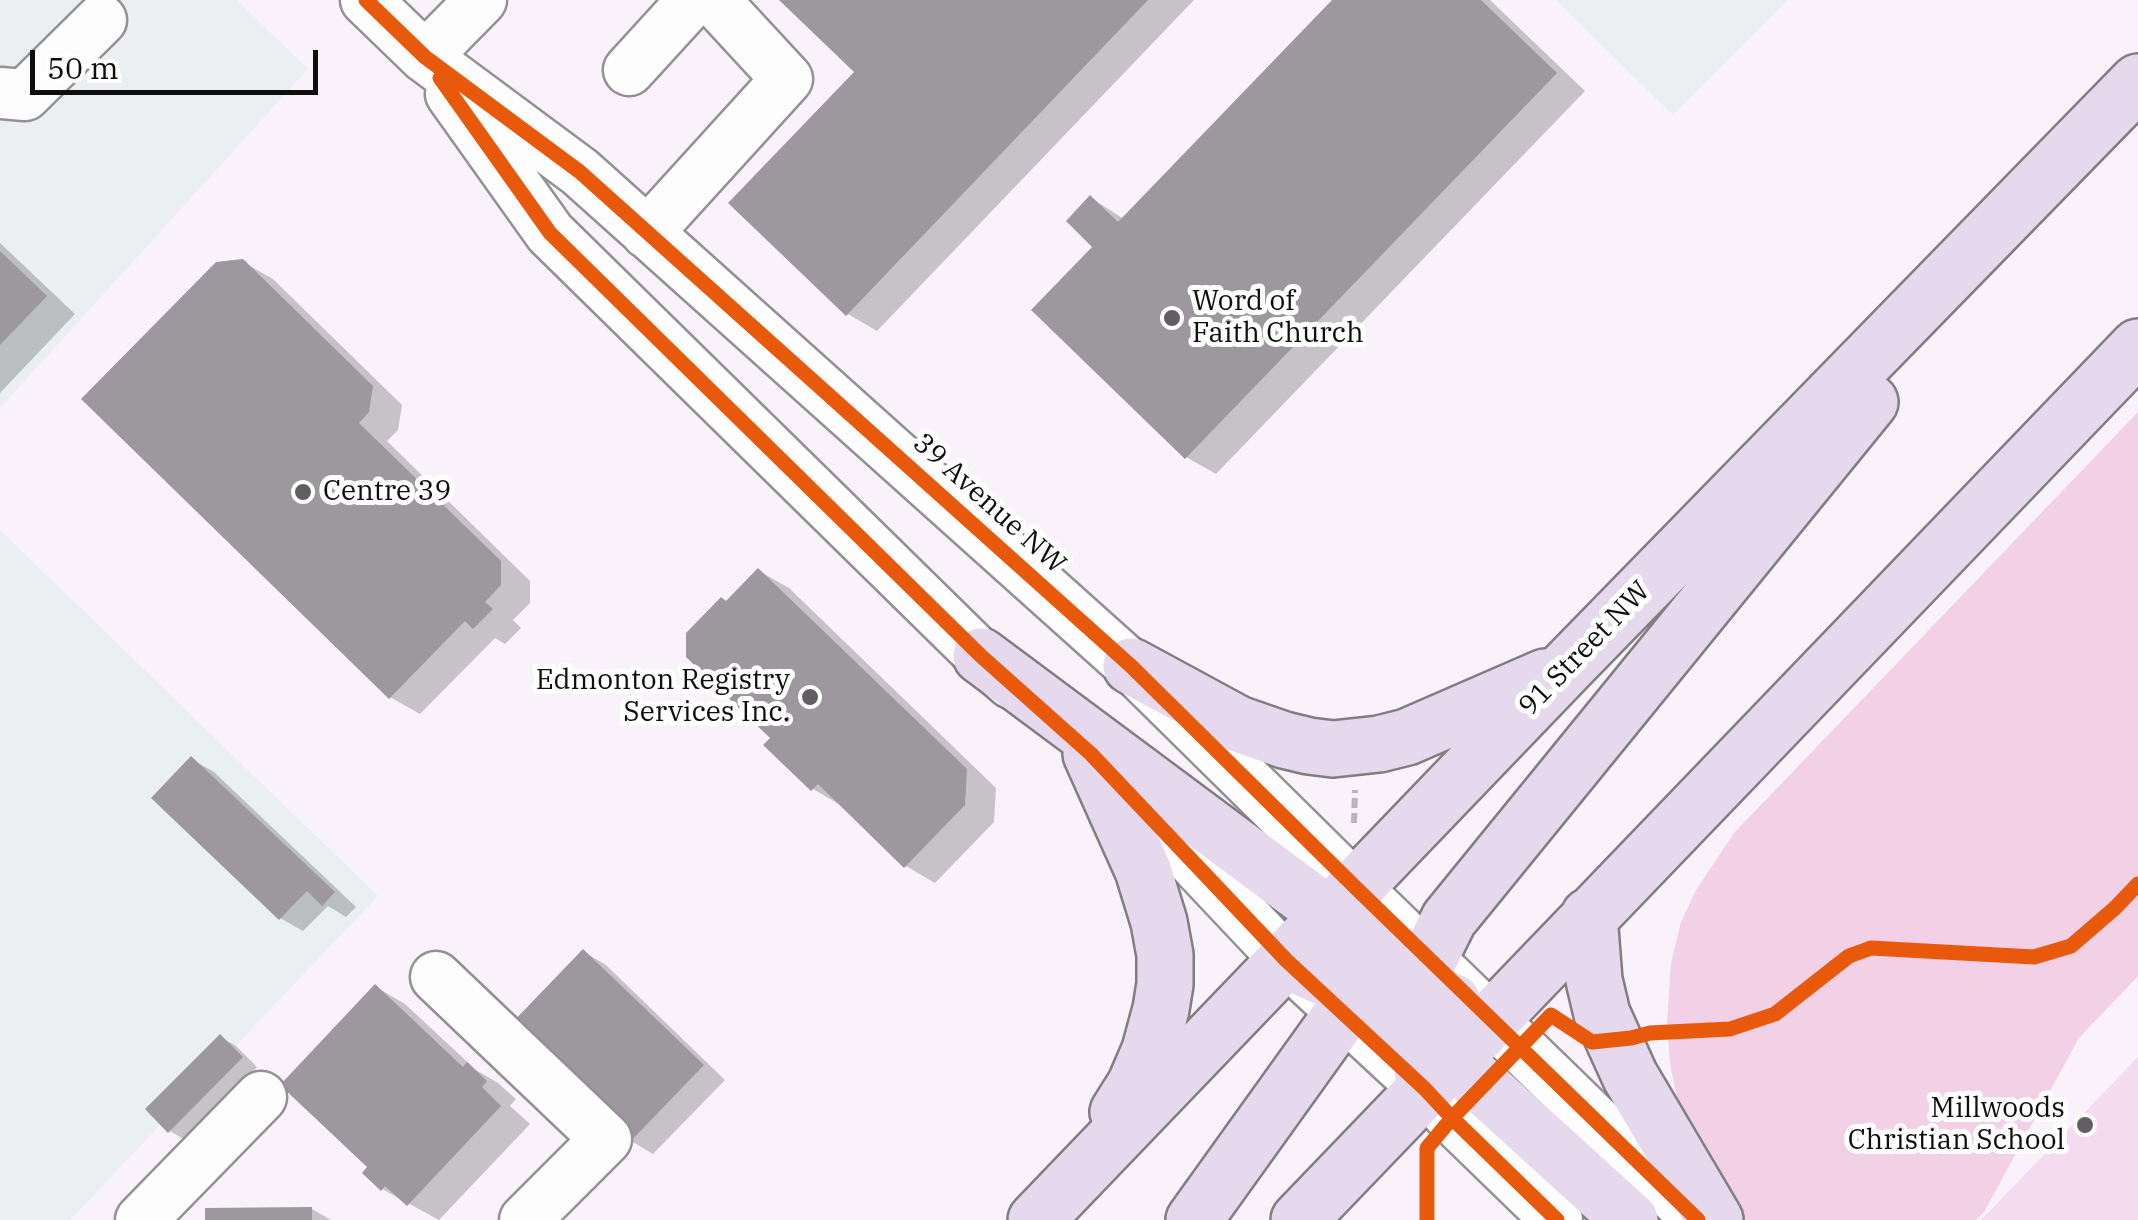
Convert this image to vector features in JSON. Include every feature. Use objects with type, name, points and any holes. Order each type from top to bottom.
[{"type":"main road","name":"91 Street NW","points":[[1194,1220],[1348,949],[1566,668],[2138,82]]},
{"type":"main road","points":[[1299,1220],[1430,1026],[1449,919],[2096,125]]},
{"type":"main road","points":[[1430,1026],[1492,1019],[2138,347]]},
{"type":"main road","points":[[982,656],[1348,949],[1630,1220]]},
{"type":"main road","points":[[1131,666],[1238,724],[1284,740],[1334,748],[1407,737],[1566,668]]},
{"type":"main road","points":[[1078,1176],[1135,1085],[1150,1050],[1166,984],[1165,955],[1153,898],[1091,754]]},
{"type":"main road","points":[[1589,916],[1594,980],[1602,1014],[1630,1076],[1716,1220]]},
{"type":"main road","points":[[1036,1220],[1286,960],[1348,949]]},
{"type":"main road","points":[[1430,1026],[1492,1019]]},
{"type":"street","name":"39 Avenue NW","points":[[366,0],[426,57],[580,172],[1131,666],[1348,949],[1430,1026],[1452,1118],[1557,1220]]},
{"type":"street","points":[[426,57],[481,0]]},
{"type":"street","points":[[629,70],[694,0]]},
{"type":"street","points":[[648,232],[787,79],[714,0]]},
{"type":"street","points":[[0,94],[24,95],[101,20]]},
{"type":"street","name":"39 Avenue NW","points":[[426,57],[550,233],[982,656],[1091,754],[1286,960]]},
{"type":"street","points":[[436,977],[606,1139],[525,1220]]},
{"type":"street","points":[[1492,1019],[1698,1220]]},
{"type":"street","points":[[141,1220],[261,1097]]},
{"type":"path","points":[[1354,832],[1355,781]]},
{"type":"shaded area","points":[[0,0],[237,0],[308,69],[0,408]]},
{"type":"shaded area","points":[[1556,0],[1788,0],[1673,115]]},
{"type":"shaded area","points":[[2138,412],[2138,976],[2079,1038],[1984,1212],[1976,1220],[1736,1220],[1679,1108],[1670,1064],[1667,1023],[1671,963],[1681,922],[1696,890],[1734,833]]},
{"type":"shaded area","points":[[0,530],[378,896],[70,1220],[0,1220]]},
{"type":"shaded area","points":[[2138,1057],[2138,1220],[1981,1220]]},
{"type":"building","points":[[779,0],[1148,0],[846,316],[728,203],[854,72]]},
{"type":"building","points":[[1332,0],[1481,0],[1557,73],[1185,459],[1031,310],[1092,247],[1066,221],[1090,195],[1118,222]]},
{"type":"building","points":[[0,251],[47,296],[0,345]]},
{"type":"building","name":"Centre 39","points":[[243,259],[373,386],[369,412],[359,423],[501,561],[501,585],[485,602],[493,609],[473,629],[465,621],[389,699],[81,399],[216,262]]},
{"type":"building","name":"Edmonton Registry Services Inc.","points":[[758,568],[967,769],[965,805],[904,868],[818,784],[811,791],[763,745],[770,738],[686,657],[686,633],[721,597],[726,601]]},
{"type":"building","points":[[191,756],[335,892],[322,906],[307,891],[279,920],[151,798]]},
{"type":"building","points":[[583,949],[704,1065],[629,1143],[508,1027]]},
{"type":"building","points":[[375,984],[463,1067],[467,1062],[487,1081],[482,1087],[501,1106],[407,1206],[385,1186],[381,1191],[362,1173],[367,1167],[280,1085]]},
{"type":"building","points":[[220,1034],[243,1057],[168,1133],[145,1109]]},
{"type":"building","points":[[312,1207],[312,1220],[205,1220],[205,1208]]},
{"type":"cycle path","points":[[366,0],[425,57],[580,172],[1131,666],[1698,1220]]},
{"type":"cycle path","points":[[440,78],[550,233],[981,656],[1091,754],[1286,960],[1425,1089],[1557,1220]]},
{"type":"cycle path","points":[[1427,1220],[1427,1148],[1551,1015],[1592,1042],[1650,1033],[1730,1029],[1775,1014],[1849,956],[1871,948],[2034,957],[2071,946],[2138,884]]},
{"type":"place","name":"Word of Faith Church","points":[[1172,318]]},
{"type":"place","name":"Centre 39","points":[[303,492]]},
{"type":"place","name":"Edmonton Registry Services Inc.","points":[[810,697]]},
{"type":"place","name":"Millwoods Christian School","points":[[2085,1125]]}]
